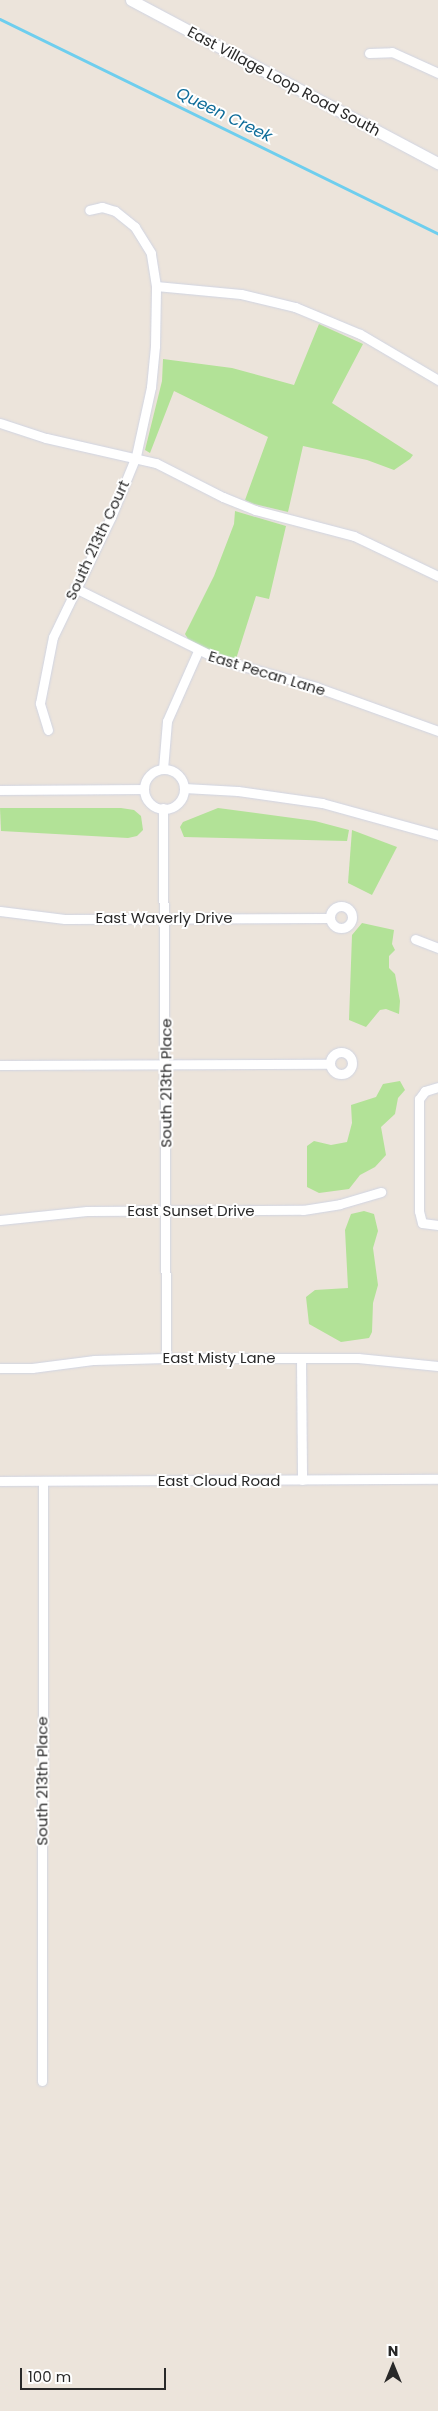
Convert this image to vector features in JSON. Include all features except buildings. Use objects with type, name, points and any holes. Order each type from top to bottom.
[{"type":"street","name":"East Village Loop Road South","points":[[131,0],[438,163]]},
{"type":"street","points":[[369,54],[392,52],[438,73]]},
{"type":"street","name":"South 213th Court","points":[[48,730],[40,703],[42,683],[53,637],[75,588],[111,517],[136,456],[151,387],[156,286],[151,253],[135,227],[115,210],[102,207],[89,210]]},
{"type":"street","points":[[156,286],[240,294],[295,307],[367,337],[438,380]]},
{"type":"street","points":[[0,423],[46,438],[136,456],[156,462],[223,497],[255,510],[354,536],[438,576]]},
{"type":"street","name":"East Pecan Lane","points":[[75,588],[198,651],[276,678],[316,687],[438,731]]},
{"type":"street","points":[[164,769],[170,712],[198,651]]},
{"type":"street","points":[[164,769],[176,772],[184,788],[176,805],[164,808],[150,803],[144,789],[147,777],[164,769]]},
{"type":"street","points":[[184,788],[238,791],[322,803],[438,835]]},
{"type":"street","points":[[0,790],[144,789]]},
{"type":"street","name":"South 213th Place","points":[[164,808],[166,1358]]},
{"type":"street","name":"East Waverly Drive","points":[[0,911],[65,919],[329,918]]},
{"type":"street","points":[[415,939],[438,948]]},
{"type":"street","points":[[0,1064],[330,1064]]},
{"type":"street","points":[[438,1087],[425,1091],[419,1098],[419,1212],[422,1223],[438,1225]]},
{"type":"street","name":"East Sunset Drive","points":[[0,1220],[87,1211],[303,1210],[340,1204],[381,1192]]},
{"type":"street","name":"East Misty Lane","points":[[0,1368],[32,1368],[94,1360],[166,1358],[358,1358],[438,1366]]},
{"type":"street","points":[[301,1358],[302,1480]]},
{"type":"street","name":"East Cloud Road","points":[[0,1481],[438,1479]]},
{"type":"street","name":"South 213th Place","points":[[42,2081],[43,1481]]},
{"type":"green space","points":[[319,324],[363,344],[332,403],[413,455],[410,459],[394,470],[367,460],[303,446],[288,512],[254,504],[245,500],[268,437],[174,391],[150,453],[145,450],[162,381],[163,359],[232,368],[294,385]]},
{"type":"green space","points":[[235,511],[286,526],[269,599],[256,596],[236,659],[217,654],[188,639],[185,634],[214,576],[234,524]]},
{"type":"green space","points":[[0,808],[121,808],[134,810],[141,816],[143,830],[137,836],[128,838],[1,831]]},
{"type":"green space","points":[[218,808],[315,821],[349,830],[347,841],[184,837],[180,827],[183,822]]},
{"type":"green space","points":[[352,830],[397,847],[372,895],[348,883]]},
{"type":"green space","points":[[362,923],[394,930],[392,944],[395,950],[389,956],[389,968],[395,974],[400,1001],[399,1014],[386,1009],[380,1010],[366,1027],[349,1020],[352,935]]},
{"type":"green space","points":[[400,1081],[405,1090],[398,1098],[395,1114],[381,1127],[386,1155],[375,1167],[360,1175],[349,1189],[319,1193],[307,1187],[307,1146],[314,1141],[331,1145],[347,1142],[352,1123],[351,1105],[376,1097],[383,1084]]},
{"type":"green space","points":[[364,1211],[374,1214],[378,1231],[373,1248],[378,1285],[373,1303],[372,1332],[369,1338],[341,1342],[309,1324],[306,1297],[315,1290],[348,1288],[345,1230],[351,1214]]},
{"type":"waterway","name":"Queen Creek","points":[[0,19],[438,234]]}]
